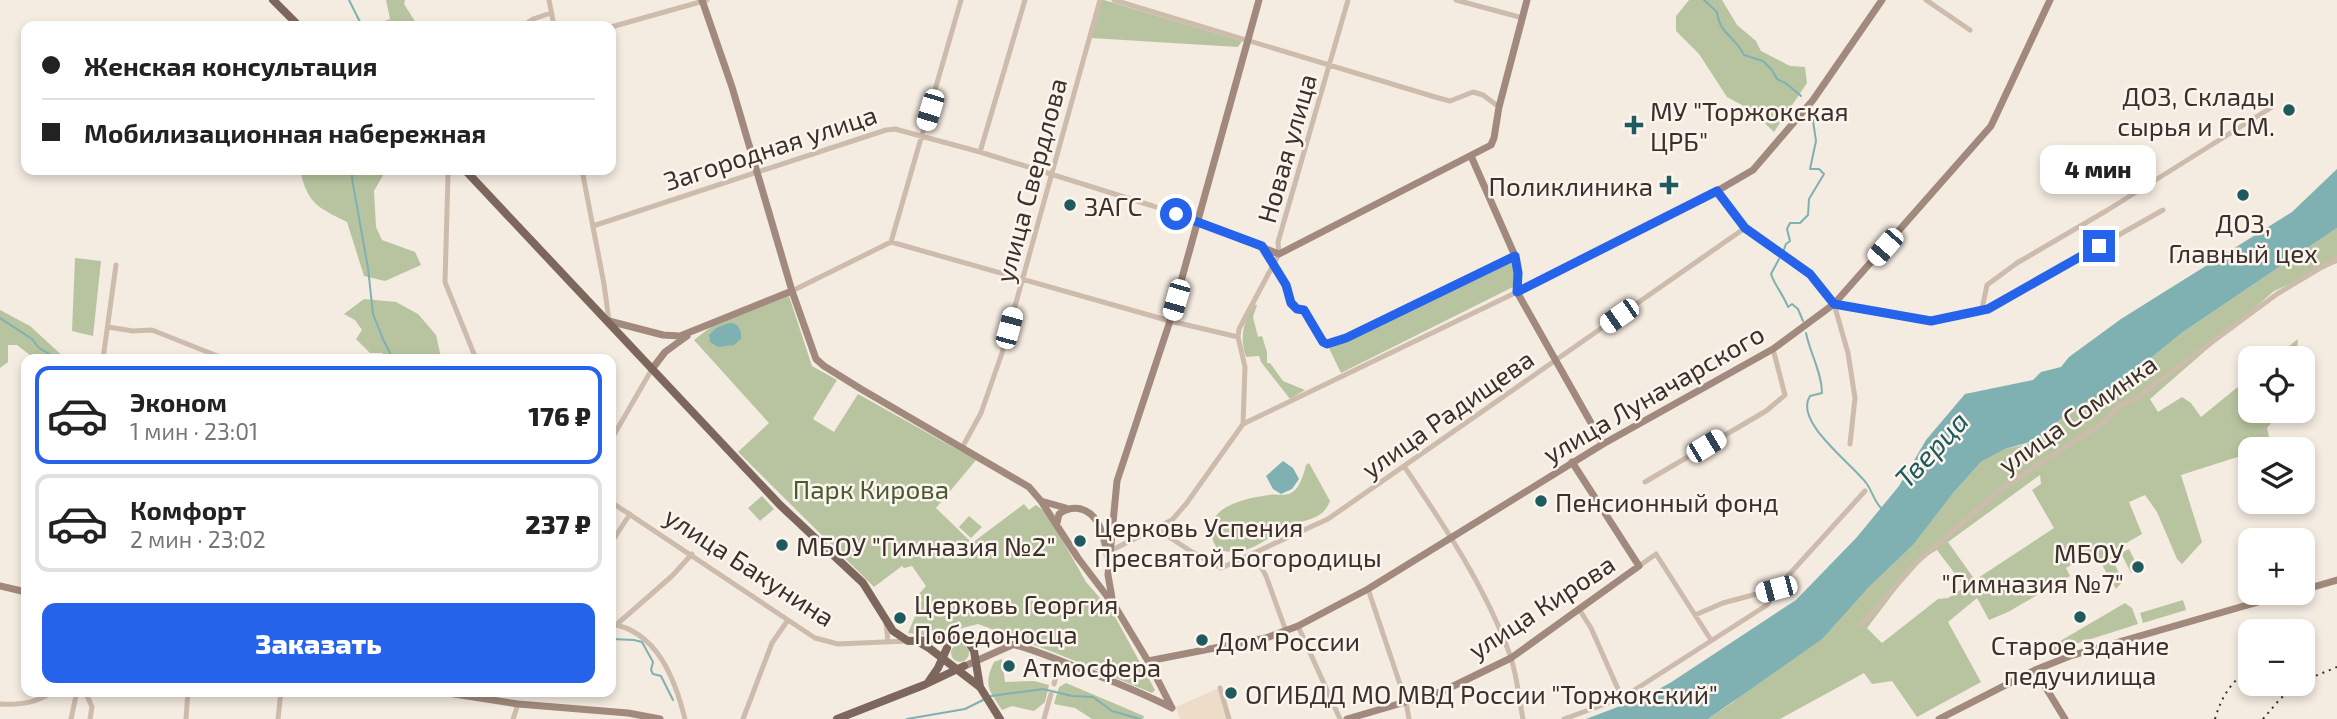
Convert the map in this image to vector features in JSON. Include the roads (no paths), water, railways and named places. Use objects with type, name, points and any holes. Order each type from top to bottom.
[{"type":"main road","points":[[273,0],[294,21]]},
{"type":"main road","points":[[469,175],[780,505],[863,583],[886,622],[896,633],[961,662],[978,682]]},
{"type":"main road","points":[[837,719],[938,679],[961,662],[970,644],[959,639],[911,641]]},
{"type":"main road","points":[[959,639],[951,642],[947,648],[978,682],[1000,719]]},
{"type":"main road","points":[[924,685],[936,671],[961,662]]},
{"type":"main road","points":[[938,679],[956,676],[978,682]]},
{"type":"street","points":[[549,0],[553,21]]},
{"type":"street","points":[[616,26],[704,0],[814,356],[820,364],[1029,487],[1116,608],[1172,708],[1112,680],[1016,644],[988,639],[959,639]]},
{"type":"street","points":[[891,242],[961,0]]},
{"type":"street","points":[[979,152],[1025,0]]},
{"type":"street","name":"улица Свердлова","points":[[962,446],[981,413],[991,385],[1100,0]]},
{"type":"street","points":[[1114,0],[1450,101],[1472,92],[1483,95],[1499,107]]},
{"type":"street","points":[[1116,608],[1109,590],[1109,551],[1117,481],[1170,321],[1259,0]]},
{"type":"street","name":"Новая улица","points":[[1238,337],[1239,329],[1279,254],[1278,242],[1348,0]]},
{"type":"street","points":[[1456,0],[1523,18]]},
{"type":"street","points":[[1279,254],[1491,145],[1527,0]]},
{"type":"street","points":[[1109,551],[1172,520],[1242,424],[1517,292],[1743,177],[1763,161],[1813,100],[1882,0]]},
{"type":"street","points":[[1926,0],[1970,30]]},
{"type":"street","name":"улица Луначарского","points":[[1148,661],[1266,638],[1298,626],[1368,589],[1603,444],[1773,349],[1834,304],[1991,126],[2050,0]]},
{"type":"street","points":[[530,21],[551,13]]},
{"type":"street","points":[[1982,309],[1987,285],[2017,263],[2273,107]]},
{"type":"street","name":"Загородная улица","points":[[593,226],[895,129],[1052,174],[1198,222],[1279,254]]},
{"type":"street","points":[[1471,156],[1515,256],[1517,292],[1603,444]]},
{"type":"street","points":[[448,175],[445,282],[474,354]]},
{"type":"street","points":[[583,175],[609,321],[663,335],[688,335],[792,291],[891,242],[1170,321],[1238,337],[1245,367],[1242,424]]},
{"type":"street","points":[[1717,191],[1745,228],[1810,274],[1834,304],[1848,353],[1856,398],[1850,444]]},
{"type":"street","points":[[1834,304],[1931,321],[1988,309],[2163,209]]},
{"type":"street","name":"улица Радищева","points":[[1157,529],[1221,568],[1328,519],[1745,228]]},
{"type":"street","points":[[1262,246],[1286,285],[1291,303],[1297,309],[1304,310],[1323,342],[1331,343],[1515,256]]},
{"type":"street","name":"улица Соминка","points":[[1861,625],[1917,561],[2005,486],[2102,424],[2120,405],[2135,398],[2277,294],[2337,259]]},
{"type":"street","points":[[105,354],[116,265]]},
{"type":"street","points":[[108,327],[133,331],[152,330],[212,354]]},
{"type":"street","points":[[623,337],[628,328]]},
{"type":"street","points":[[663,335],[668,345],[666,352]]},
{"type":"street","points":[[616,431],[652,369],[666,352],[688,335]]},
{"type":"street","points":[[1645,482],[1766,411],[1785,396],[1773,349]]},
{"type":"street","points":[[1573,462],[1639,566],[1656,554],[1711,640]]},
{"type":"street","points":[[1404,466],[1452,537],[1483,590],[1511,658],[1523,719]]},
{"type":"street","points":[[1564,719],[1622,698],[1767,605],[1776,589],[1866,491]]},
{"type":"street","points":[[1041,501],[1082,509],[1094,517],[1109,551]]},
{"type":"street","name":"улица Бакунина","points":[[616,505],[825,642],[838,644],[911,641]]},
{"type":"street","points":[[1059,527],[1059,514],[1070,508]]},
{"type":"street","points":[[616,535],[630,514]]},
{"type":"street","points":[[616,623],[672,576],[692,554]]},
{"type":"street","points":[[1254,554],[1266,576],[1286,631]]},
{"type":"street","points":[[1090,574],[1103,574],[1110,566]]},
{"type":"street","name":"улица Кирова","points":[[1346,719],[1443,691],[1511,658],[1639,566]]},
{"type":"street","points":[[2315,586],[2337,580]]},
{"type":"street","points":[[0,586],[21,592]]},
{"type":"street","points":[[1368,589],[1406,702],[1409,719]]},
{"type":"street","points":[[1695,615],[1723,603],[1776,589]]},
{"type":"street","points":[[1938,719],[2035,670],[2068,657],[2246,605]]},
{"type":"street","points":[[1579,609],[1591,628],[1622,698]]},
{"type":"street","points":[[743,719],[772,643],[788,620]]},
{"type":"street","points":[[886,622],[888,642]]},
{"type":"street","points":[[616,626],[638,634],[656,650],[674,687],[685,719]]},
{"type":"street","points":[[1298,626],[1340,719]]},
{"type":"street","points":[[961,662],[1016,644]]},
{"type":"street","points":[[978,682],[988,655]]},
{"type":"street","points":[[1054,684],[1060,661]]},
{"type":"street","points":[[2035,670],[2066,719]]},
{"type":"street","points":[[1220,688],[1229,719]]},
{"type":"street","points":[[1044,719],[1051,694]]},
{"type":"street","points":[[0,704],[22,705],[46,697]]},
{"type":"street","points":[[71,719],[76,697]]},
{"type":"street","points":[[87,697],[92,708],[90,719]]},
{"type":"street","points":[[186,719],[188,697]]},
{"type":"street","points":[[278,719],[280,697]]},
{"type":"street","points":[[473,697],[660,719]]},
{"type":"street","points":[[513,719],[518,704]]},
{"type":"water","name":"Тверца","points":[[2337,169],[2337,228],[2183,332],[2120,383],[2061,419],[2037,440],[2005,449],[1981,462],[1914,544],[1867,589],[1822,639],[1708,719],[1586,719],[1644,697],[1670,683],[1796,600],[1857,537],[1899,486],[1926,440],[1965,394],[2033,380],[2041,372],[2061,367],[2069,357],[2121,319],[2292,212]]},
{"type":"water","points":[[729,323],[739,327],[741,339],[734,345],[718,347],[710,342],[709,335],[716,328]]},
{"type":"water","points":[[1283,461],[1293,468],[1299,479],[1292,489],[1281,494],[1273,489],[1266,476]]},
{"type":"waterway","points":[[349,0],[360,21]]},
{"type":"waterway","points":[[1704,0],[1717,12],[1721,26],[1744,55],[1763,61],[1777,79],[1801,96]]},
{"type":"waterway","points":[[1783,252],[1790,241],[1787,229],[1790,223],[1800,223],[1808,215],[1809,199],[1824,174],[1819,169],[1810,169],[1816,141],[1812,114]]},
{"type":"waterway","points":[[352,175],[373,314],[390,354]]},
{"type":"waterway","points":[[1779,259],[1771,274],[1788,307],[1792,304],[1798,309],[1803,321]]},
{"type":"waterway","points":[[0,318],[49,354]]},
{"type":"waterway","points":[[1806,333],[1822,393],[1810,396],[1807,406],[1810,418],[1827,443],[1867,484],[1881,508]]},
{"type":"waterway","points":[[616,639],[642,642],[653,662],[653,674],[661,676],[673,700]]},
{"type":"waterway","points":[[991,696],[1043,689],[1072,696],[1093,697],[1112,711],[1140,719]]},
{"type":"waterway","points":[[907,719],[965,709],[983,700]]},
{"type":"railway","points":[[2315,676],[2337,667]]},
{"type":"railway","points":[[2215,719],[2220,704],[2238,678]]},
{"type":"railway","points":[[2263,719],[2284,696]]},
{"type":"place","name":"ДОЗ, Склады сырья и ГСМ.","points":[[2289,110]]},
{"type":"place","name":"МУ \"Торжокская ЦРБ\"","points":[[1634,125]]},
{"type":"place","name":"Поликлиника","points":[[1669,185]]},
{"type":"place","name":"ДОЗ, Главный цех","points":[[2243,195]]},
{"type":"place","name":"ЗАГС","points":[[1070,205]]},
{"type":"place","name":"Пенсионный фонд","points":[[1541,501]]},
{"type":"place","name":"Церковь Успения Пресвятой Богородицы","points":[[1080,541]]},
{"type":"place","name":"МБОУ \"Гимназия №2\"","points":[[782,545]]},
{"type":"place","name":"МБОУ \"Гимназия №7\"","points":[[2138,567]]},
{"type":"place","name":"Старое здание педучилища","points":[[2080,617]]},
{"type":"place","name":"Церковь Георгия Победоносца","points":[[900,618]]},
{"type":"place","name":"Дом России","points":[[1202,640]]},
{"type":"place","name":"Атмосфера","points":[[1009,666]]},
{"type":"place","name":"ОГИБДД МО МВД России \"Торжокский\"","points":[[1231,693]]},
{"type":"park label","name":"Парк Кирова","points":[[871,488]]}]
